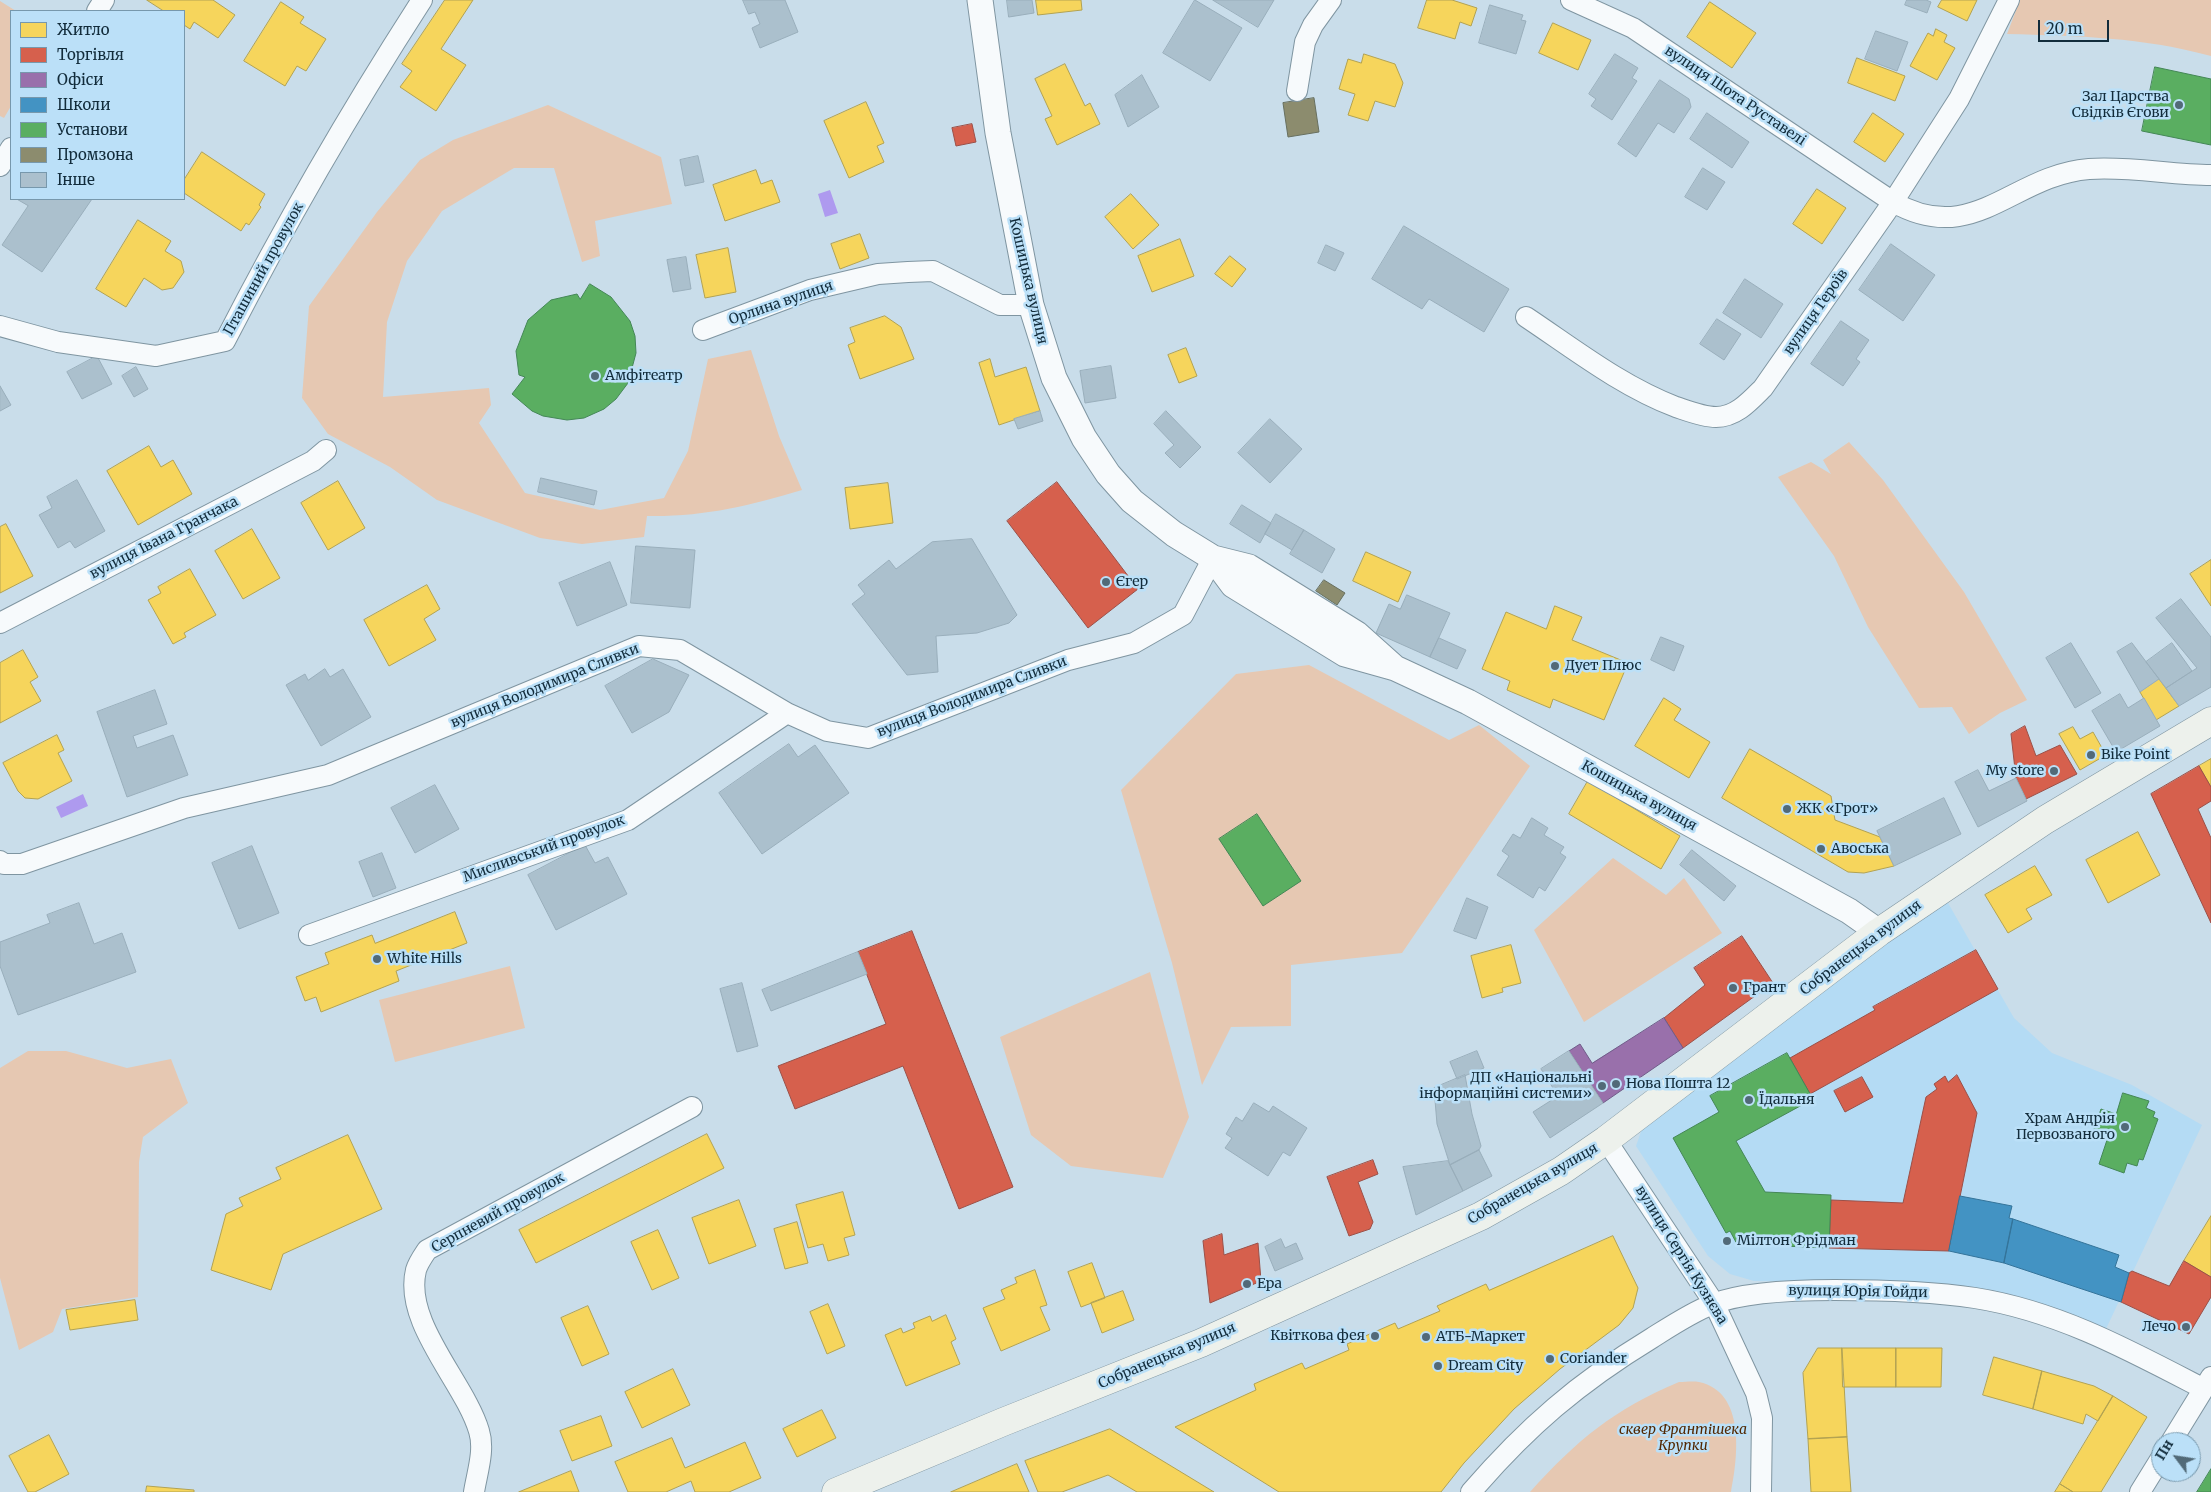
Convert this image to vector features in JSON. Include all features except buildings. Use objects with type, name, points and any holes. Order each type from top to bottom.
[{"type":"main road","name":"Собранецька вулиця","points":[[836,1492],[1003,1422],[1201,1343],[1481,1216],[1561,1171],[1606,1140],[1879,932],[2045,820],[2211,721]]},
{"type":"street","name":"Пташиний провулок","points":[[0,326],[58,342],[156,356],[225,341],[263,268],[368,84],[422,0]]},
{"type":"street","name":"Кошицька вулиця","points":[[980,0],[998,133],[1031,305],[1054,378],[1084,438],[1108,474],[1132,501],[1174,534],[1213,558],[1233,585],[1345,654],[1395,668],[1468,702],[1849,911],[1879,932]]},
{"type":"street","points":[[1297,91],[1305,42],[1313,26],[1332,0]]},
{"type":"street","name":"вулиця Шота Руставелі","points":[[1571,0],[1634,28],[1893,202],[1920,215],[1949,218],[1974,213],[2044,180],[2066,173],[2089,169],[2129,169],[2211,176]]},
{"type":"street","name":"вулиця Героїв","points":[[1526,317],[1628,386],[1689,412],[1717,417],[1743,409],[1764,388],[1893,202],[1959,99],[2010,0]]},
{"type":"street","points":[[0,166],[10,150]]},
{"type":"street","name":"Орлина вулиця","points":[[703,330],[810,290],[878,274],[933,271],[1000,305],[1031,305]]},
{"type":"street","name":"вулиця Івана Гранчака","points":[[0,623],[313,461],[326,450]]},
{"type":"street","name":"вулиця Володимира Сливки","points":[[0,861],[4,864],[22,864],[184,808],[328,775],[639,646],[680,650],[787,713],[827,731],[868,738],[1068,660],[1134,643],[1183,615],[1213,558]]},
{"type":"street","name":"Мисливський провулок","points":[[309,935],[628,820],[787,713]]},
{"type":"street","name":"Серпневий провулок","points":[[474,1492],[480,1462],[480,1434],[472,1410],[436,1350],[418,1307],[414,1283],[416,1268],[427,1250],[692,1107]]},
{"type":"street","name":"вулиця Сергія Кузнєва","points":[[1606,1140],[1714,1303],[1736,1348],[1758,1401],[1762,1418],[1761,1492]]},
{"type":"street","name":"вулиця Юрія Гойди","points":[[1471,1492],[1507,1450],[1567,1395],[1605,1366],[1714,1303],[1790,1290],[1907,1290],[1975,1298],[2058,1320],[2207,1383]]},
{"type":"street","points":[[2177,1432],[2207,1383]]},
{"type":"street","points":[[2140,1492],[2151,1474]]},
{"type":"shaded area","points":[[830,190],[838,213],[825,217],[818,194]]},
{"type":"shaded area","points":[[83,794],[88,806],[61,818],[56,807]]},
{"type":"shaded area","points":[[1944,896],[2014,1018],[2052,1053],[2132,1085],[2202,1125],[2105,1331],[1994,1294],[1939,1283],[1754,1281],[1730,1274],[1708,1256],[1636,1146],[1643,1126]]},
{"type":"green space","points":[[2020,0],[2211,0],[2211,56],[2135,41],[2007,34]]},
{"type":"green space","points":[[0,1],[14,10],[10,10],[10,108],[4,118],[0,116]]},
{"type":"green space","points":[[548,105],[661,157],[672,204],[595,221],[600,256],[582,262],[554,168],[514,168],[442,211],[407,261],[387,322],[383,397],[489,388],[491,405],[479,423],[525,493],[600,510],[664,498],[688,451],[708,359],[751,350],[779,436],[802,490],[726,509],[687,515],[647,516],[644,537],[582,544],[540,538],[437,500],[390,467],[328,434],[302,398],[309,306],[377,212],[420,160],[453,140]]},
{"type":"green space","points":[[1849,442],[1883,480],[1964,592],[2027,700],[2000,713],[1969,734],[1952,707],[1919,708],[1868,627],[1834,556],[1778,477],[1811,462],[1831,474],[1823,460]]},
{"type":"green space","points":[[1309,665],[1449,740],[1479,725],[1530,766],[1402,953],[1291,965],[1291,1026],[1231,1027],[1202,1085],[1172,963],[1121,790],[1236,674]]},
{"type":"green space","points":[[1613,858],[1666,895],[1684,878],[1722,933],[1584,1022],[1534,930]]},
{"type":"green space","points":[[510,966],[525,1028],[395,1062],[379,1000]]},
{"type":"green space","points":[[1150,972],[1189,1117],[1163,1178],[1071,1166],[1031,1135],[1000,1037]]},
{"type":"green space","points":[[28,1051],[66,1051],[127,1068],[171,1059],[188,1103],[143,1137],[139,1162],[138,1297],[62,1309],[53,1332],[19,1350],[0,1278],[0,1068]]},
{"type":"green space","name":"сквер Франтішека Крупки","points":[[1679,1382],[1699,1382],[1714,1388],[1725,1398],[1732,1412],[1735,1428],[1736,1461],[1731,1492],[1530,1492],[1564,1456],[1598,1428],[1635,1404]]},
{"type":"place","name":"Зал Царства Свідків Єгови","points":[[2179,105]]},
{"type":"place","name":"Амфітеатр","points":[[595,376]]},
{"type":"place","name":"Єгер","points":[[1106,582]]},
{"type":"place","name":"Дует Плюс","points":[[1555,666]]},
{"type":"place","name":"Bike Point","points":[[2091,755]]},
{"type":"place","name":"My store","points":[[2054,771]]},
{"type":"place","name":"ЖК «Грот»","points":[[1787,809]]},
{"type":"place","name":"Авоська","points":[[1821,849]]},
{"type":"place","name":"White Hills","points":[[377,959]]},
{"type":"place","name":"Грант","points":[[1733,988]]},
{"type":"place","name":"Нова Пошта 12","points":[[1616,1084]]},
{"type":"place","name":"ДП «Національні інформаційні системи»","points":[[1602,1086]]},
{"type":"place","name":"Їдальня","points":[[1749,1100]]},
{"type":"place","name":"Храм Андрія Первозваного","points":[[2125,1127]]},
{"type":"place","name":"Мілтон Фрідман","points":[[1727,1241]]},
{"type":"place","name":"Ера","points":[[1247,1284]]},
{"type":"place","name":"Лечо","points":[[2186,1327]]},
{"type":"place","name":"Квіткова фея","points":[[1375,1336]]},
{"type":"place","name":"АТБ-Маркет","points":[[1426,1337]]},
{"type":"place","name":"Coriander","points":[[1550,1359]]},
{"type":"place","name":"Dream City","points":[[1438,1366]]}]
